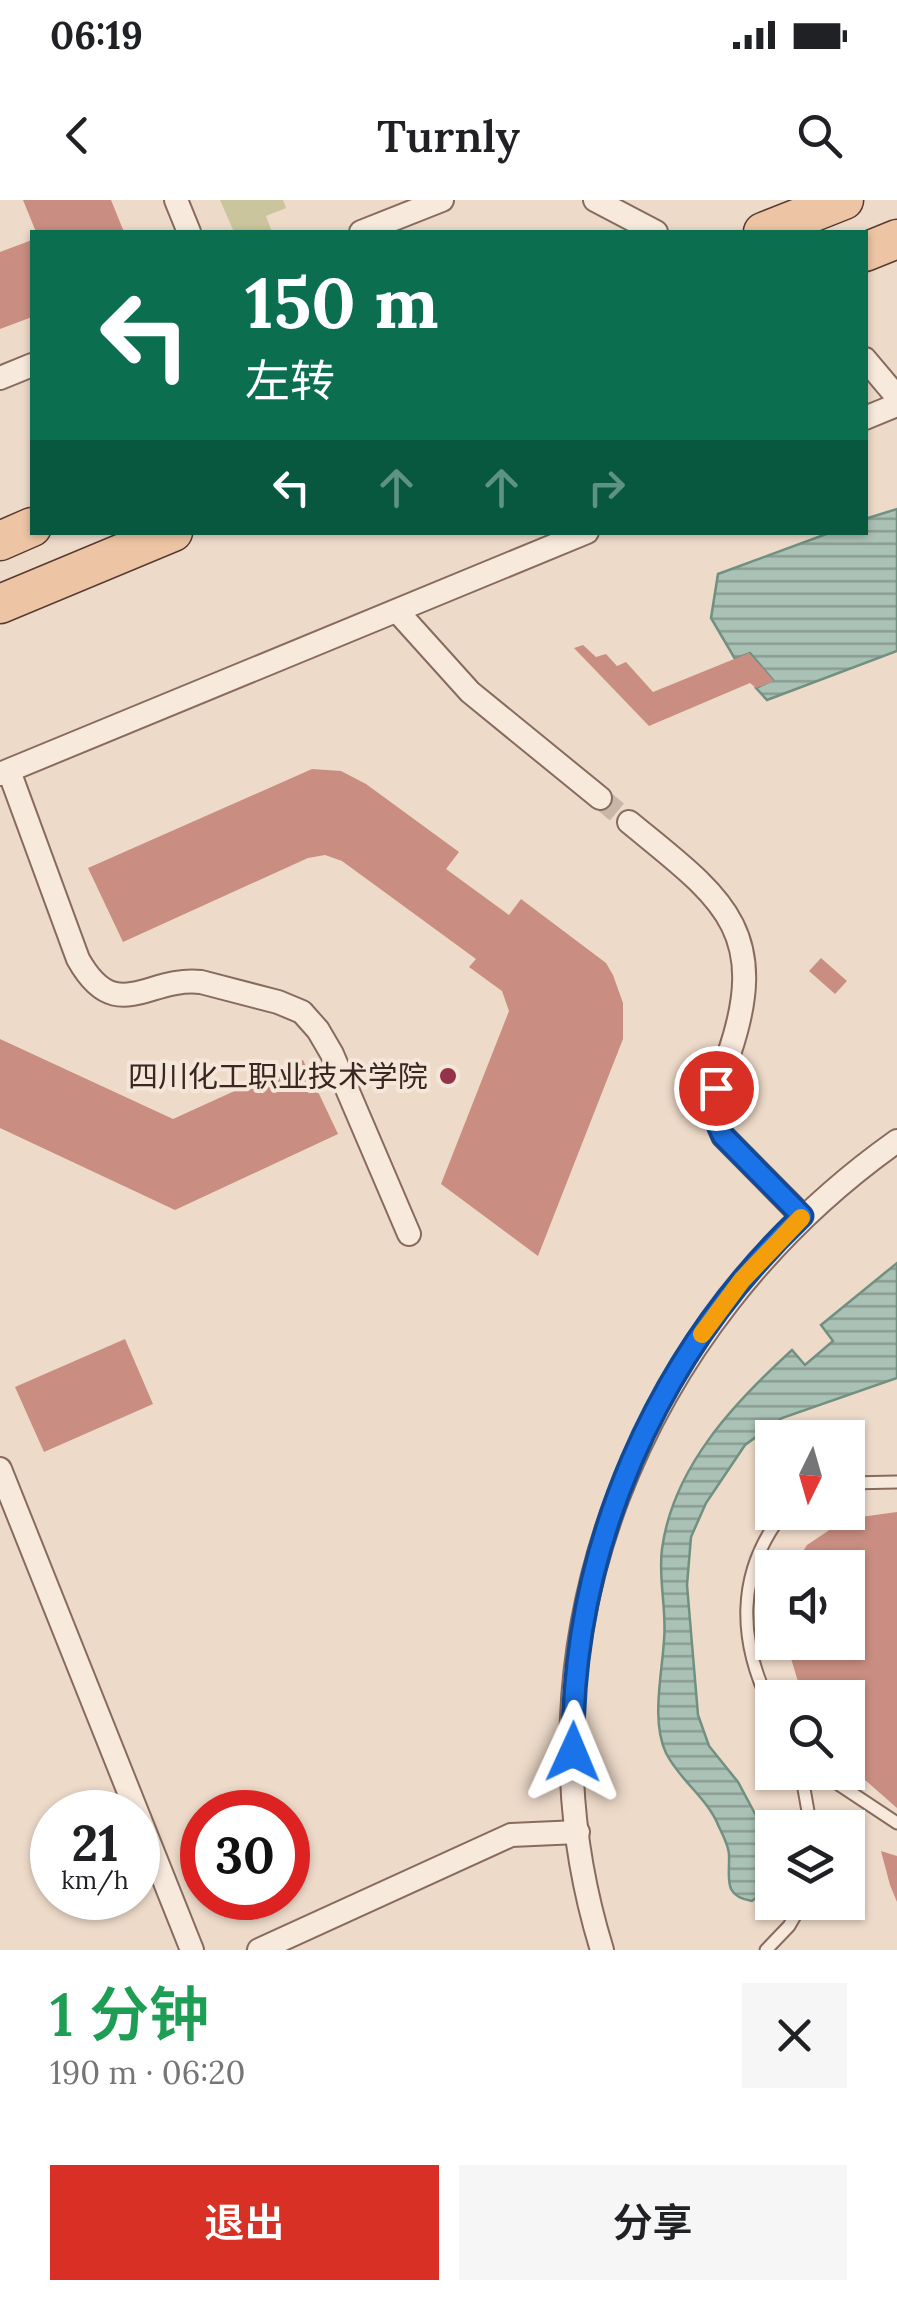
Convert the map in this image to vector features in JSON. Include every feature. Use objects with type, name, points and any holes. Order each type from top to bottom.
[{"type":"main road","points":[[768,230],[844,200]]},
{"type":"main road","points":[[868,251],[897,240]]},
{"type":"main road","points":[[0,541],[30,529]]},
{"type":"main road","points":[[0,604],[166,535]]},
{"type":"street","points":[[176,200],[188,230]]},
{"type":"street","points":[[366,230],[442,200]]},
{"type":"street","points":[[595,200],[652,230]]},
{"type":"street","points":[[868,363],[897,397]]},
{"type":"street","points":[[0,378],[30,366]]},
{"type":"street","points":[[868,417],[897,405]]},
{"type":"street","points":[[409,1234],[332,1054],[302,1012],[201,982],[186,980],[124,996],[94,984],[78,958],[4,773],[580,535]]},
{"type":"street","points":[[397,611],[470,692],[600,798]]},
{"type":"street","points":[[629,822],[710,888],[734,927],[744,986],[738,1024],[716,1088],[716,1121],[723,1136],[802,1216]]},
{"type":"street","points":[[602,1950],[578,1832],[573,1761],[576,1671],[595,1565],[611,1513],[652,1414],[679,1368],[742,1280],[802,1216],[897,1141]]},
{"type":"street","points":[[0,1469],[8,1511],[192,1950]]},
{"type":"street","points":[[259,1950],[511,1836],[578,1832]]},
{"type":"lane","points":[[865,1483],[897,1482]]},
{"type":"lane","points":[[760,1680],[744,1606],[758,1550],[772,1530]]},
{"type":"lane","points":[[847,1790],[897,1823]]},
{"type":"lane","points":[[766,1950],[792,1920]]},
{"type":"shaded area","points":[[220,200],[283,200],[286,208],[266,216],[271,230],[233,230]]},
{"type":"shaded area","points":[[897,509],[897,651],[767,700],[756,688],[773,680],[750,653],[735,659],[711,618],[718,574],[824,535],[868,535],[868,518]]},
{"type":"shaded area","points":[[897,1263],[897,1378],[779,1420],[755,1420],[755,1438],[745,1445],[706,1503],[691,1537],[687,1585],[698,1715],[709,1746],[738,1782],[755,1814],[752,1901],[742,1899],[732,1890],[729,1852],[714,1816],[672,1763],[662,1740],[662,1549],[679,1491],[709,1439],[792,1350],[805,1365],[833,1341],[821,1325]]},
{"type":"building","points":[[23,200],[111,200],[123,230],[35,230]]},
{"type":"building","points":[[30,241],[30,318],[0,329],[0,252]]},
{"type":"building","points":[[583,645],[596,657],[606,654],[617,666],[626,662],[653,692],[749,653],[774,681],[756,688],[750,683],[649,726],[574,648]]},
{"type":"building","points":[[312,769],[341,771],[366,784],[459,852],[446,869],[509,915],[521,899],[606,963],[613,975],[623,1003],[623,1039],[538,1256],[441,1184],[509,1011],[502,991],[469,967],[476,959],[342,861],[325,855],[308,858],[123,942],[88,868]]},
{"type":"building","points":[[821,958],[847,981],[835,994],[809,971]]},
{"type":"building","points":[[0,1039],[173,1119],[303,1060],[338,1134],[175,1210],[0,1128]]},
{"type":"building","points":[[125,1339],[153,1404],[44,1452],[15,1387]]},
{"type":"building","points":[[897,1512],[897,1808],[865,1780],[865,1680],[798,1680],[791,1660],[865,1660],[865,1550],[804,1550],[830,1530],[865,1530],[865,1516]]},
{"type":"building","points":[[881,1851],[897,1856],[897,1902],[890,1885]]},
{"type":"tunnel","points":[[600,798],[629,822]]},
{"type":"slow traffic","points":[[702,1334],[742,1280],[801,1218]]},
{"type":"place","name":"四川化工职业技术学院","points":[[448,1076]]},
{"type":"route","points":[[573,1752],[576,1671],[584,1618],[595,1565],[630,1463],[652,1414],[709,1322],[802,1216],[723,1136],[716,1121],[716,1088]]}]
